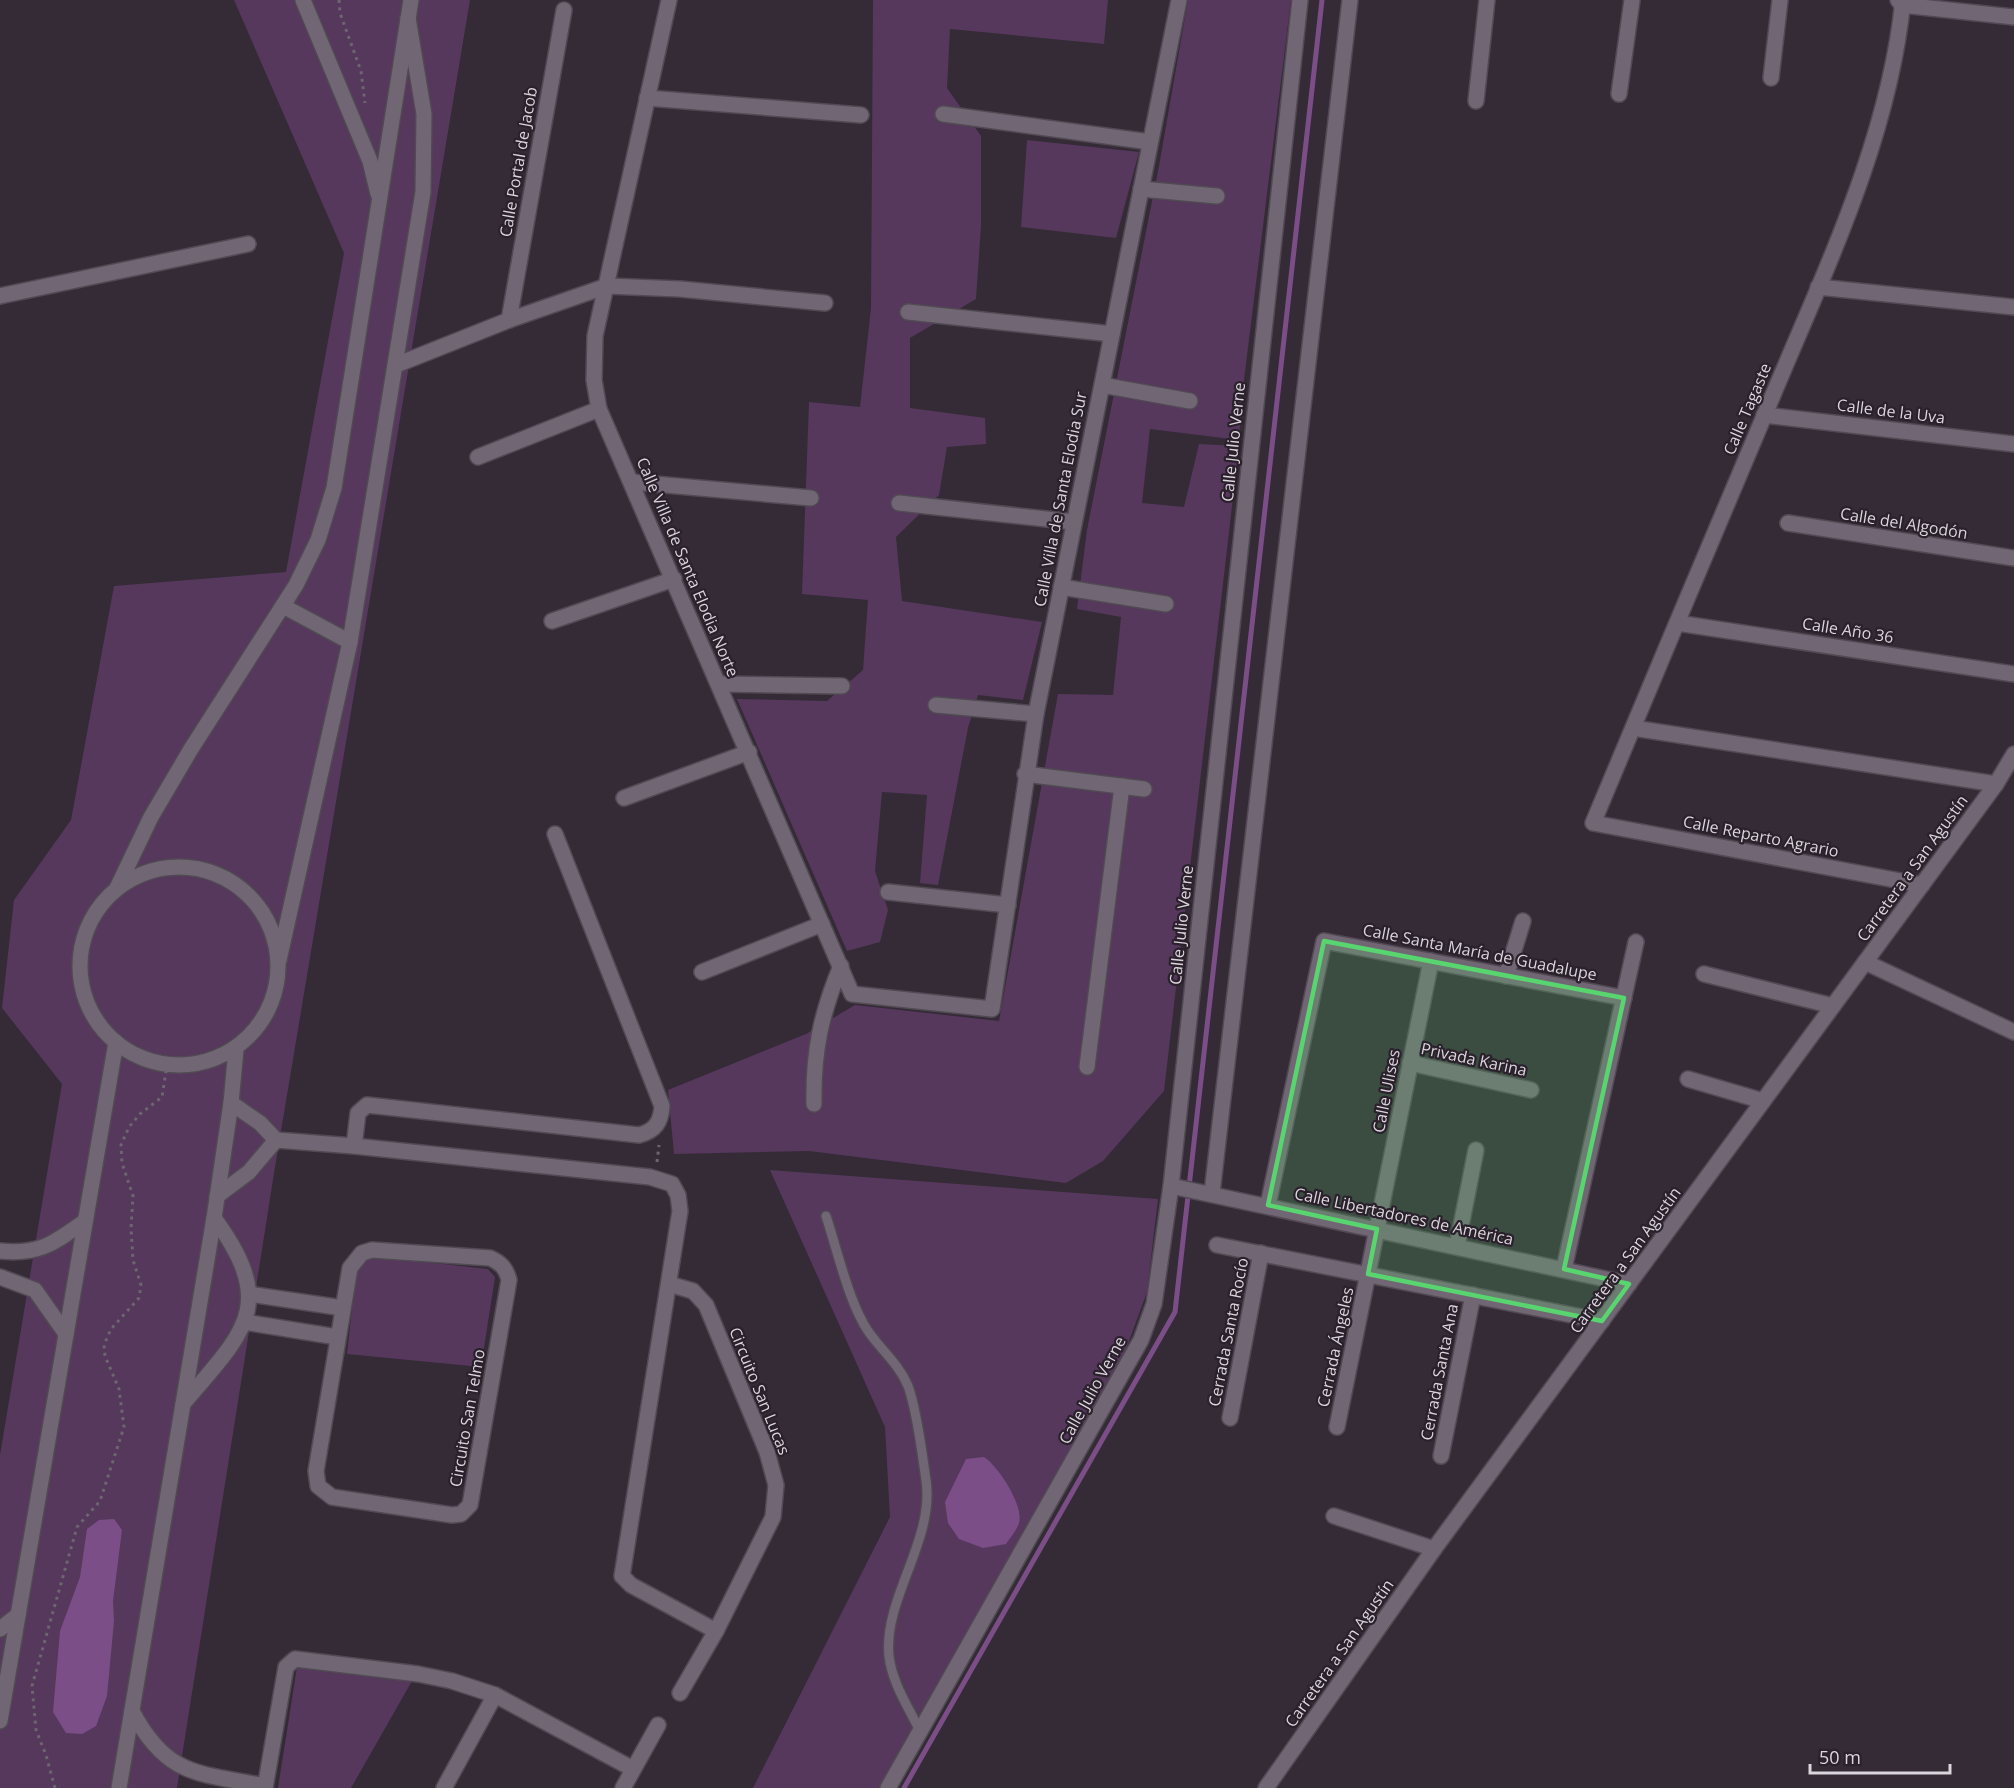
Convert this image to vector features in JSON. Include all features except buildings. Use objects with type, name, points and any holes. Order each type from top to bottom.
[{"type":"street","points":[[303,0],[370,161],[380,199]]},
{"type":"street","points":[[408,18],[423,102],[425,154],[423,192],[350,642],[279,960],[276,991],[263,1020],[236,1049],[211,1062],[184,1066],[167,1065],[144,1059],[116,1042],[102,1029],[91,1009],[80,971],[83,939],[96,911],[117,888],[152,818],[191,749],[283,606],[318,540],[334,488],[380,199],[408,18],[411,0]]},
{"type":"street","name":"Calle Villa de Santa Elodia Norte","points":[[669,0],[595,336],[593,359],[599,409],[852,994],[992,1009]]},
{"type":"street","name":"Calle Villa de Santa Elodia Sur","points":[[992,1009],[1025,774],[1036,714],[1179,0]]},
{"type":"street","name":"Calle Julio Verne","points":[[888,1788],[1141,1340],[1154,1304],[1176,1186],[1300,0]]},
{"type":"street","points":[[1206,1192],[1350,0]]},
{"type":"street","points":[[1476,101],[1487,0]]},
{"type":"street","points":[[1619,94],[1632,0]]},
{"type":"street","points":[[1771,78],[1780,0]]},
{"type":"street","points":[[1901,2],[2014,17]]},
{"type":"street","name":"Calle Tagaste","points":[[1593,822],[1818,288],[1874,145],[1890,87],[1901,2]]},
{"type":"street","name":"Calle Portal de Jacob","points":[[509,320],[564,10]]},
{"type":"street","points":[[647,98],[861,115]]},
{"type":"street","points":[[943,114],[1150,142]]},
{"type":"street","points":[[1141,189],[1216,196]]},
{"type":"street","points":[[0,296],[248,244]]},
{"type":"street","points":[[396,365],[509,320],[607,286],[680,289],[825,303]]},
{"type":"street","points":[[1818,288],[2014,307]]},
{"type":"street","points":[[908,312],[1112,334]]},
{"type":"street","points":[[1102,385],[1190,401]]},
{"type":"street","points":[[477,457],[599,409]]},
{"type":"street","name":"Calle de la Uva","points":[[1764,415],[2014,444]]},
{"type":"street","points":[[632,482],[811,498]]},
{"type":"street","points":[[899,503],[1074,522]]},
{"type":"street","name":"Calle del Algodón","points":[[1788,523],[2014,558]]},
{"type":"street","points":[[552,621],[674,579]]},
{"type":"street","points":[[1061,587],[1166,604]]},
{"type":"street","points":[[283,606],[350,642]]},
{"type":"street","name":"Calle Año 36","points":[[1677,623],[2014,674]]},
{"type":"street","points":[[719,684],[842,686]]},
{"type":"street","points":[[936,705],[1036,714]]},
{"type":"street","points":[[1633,728],[1996,784]]},
{"type":"street","points":[[624,798],[748,752]]},
{"type":"street","name":"Carretera a San Agustín","points":[[1266,1788],[1434,1550],[1996,784],[2014,754]]},
{"type":"street","points":[[1025,774],[1144,789]]},
{"type":"street","points":[[1087,1067],[1122,786]]},
{"type":"street","name":"Calle Reparto Agrario","points":[[1593,822],[1922,885]]},
{"type":"street","points":[[354,1146],[358,1113],[367,1105],[639,1135],[655,1129],[661,1118],[662,1106],[555,834]]},
{"type":"street","points":[[117,888],[144,872],[174,866],[205,869],[233,882],[257,903],[272,930],[279,960]]},
{"type":"street","points":[[888,892],[1008,905]]},
{"type":"street","points":[[1506,976],[1523,921]]},
{"type":"street","points":[[702,972],[822,924]]},
{"type":"street","name":"Calle Santa María de Guadalupe","points":[[1268,1205],[1324,941],[1623,998]]},
{"type":"street","points":[[1564,1269],[1636,942]]},
{"type":"street","name":"Calle Ulises","points":[[1368,1274],[1431,961]]},
{"type":"street","points":[[1865,962],[2014,1032]]},
{"type":"street","points":[[814,1104],[813,1068],[818,1033],[827,999],[841,966]]},
{"type":"street","points":[[1704,974],[1833,1006]]},
{"type":"street","points":[[0,1721],[116,1042]]},
{"type":"street","points":[[119,1788],[214,1218],[231,1103],[236,1049]]},
{"type":"street","name":"Privada Karina","points":[[1410,1063],[1531,1090]]},
{"type":"street","points":[[1688,1079],[1763,1101]]},
{"type":"street","points":[[231,1103],[260,1123],[276,1140],[650,1177],[672,1184],[678,1195],[680,1211],[622,1576],[631,1585],[716,1630]]},
{"type":"street","points":[[217,1196],[249,1172],[276,1140]]},
{"type":"street","points":[[1457,1246],[1476,1150]]},
{"type":"street","name":"Calle Libertadores de América","points":[[1176,1186],[1629,1284]]},
{"type":"street","points":[[183,1404],[216,1365],[248,1313],[249,1294],[237,1253],[214,1218]]},
{"type":"street","points":[[0,1251],[19,1253],[48,1247],[85,1221]]},
{"type":"street","points":[[1217,1245],[1602,1321]]},
{"type":"street","name":"Circuito San Telmo","points":[[372,1250],[490,1258],[499,1262],[506,1270],[509,1280],[470,1505],[466,1510],[452,1515],[332,1497],[318,1486],[316,1471],[343,1308],[350,1268],[362,1253],[372,1250]]},
{"type":"street","name":"Cerrada Santa Rocío","points":[[1230,1418],[1261,1253]]},
{"type":"street","name":"Cerrada Ángeles","points":[[1336,1427],[1368,1274]]},
{"type":"street","points":[[0,1277],[35,1290],[66,1334]]},
{"type":"street","name":"Circuito San Lucas","points":[[669,1284],[693,1291],[706,1305],[767,1452],[776,1485],[773,1517],[716,1630],[680,1693]]},
{"type":"street","points":[[249,1294],[343,1308]]},
{"type":"street","name":"Cerrada Santa Ana","points":[[1441,1456],[1473,1295]]},
{"type":"street","points":[[244,1322],[338,1337]]},
{"type":"street","points":[[1334,1516],[1434,1550]]},
{"type":"street","points":[[0,1629],[18,1615]]},
{"type":"street","points":[[132,1711],[147,1739],[168,1760],[197,1773],[265,1787],[286,1667],[295,1659],[452,1680],[495,1695],[633,1769]]},
{"type":"street","points":[[444,1788],[495,1695]]},
{"type":"street","points":[[623,1788],[658,1725]]},
{"type":"lane","points":[[826,1216],[857,1310],[867,1330],[900,1370],[909,1388],[924,1470],[927,1504],[923,1526],[891,1629],[889,1654],[892,1673],[920,1731]]},
{"type":"path","points":[[339,0],[340,13],[361,71],[366,112]]},
{"type":"path","points":[[55,1788],[36,1730],[32,1686],[77,1527],[100,1501],[124,1427],[119,1389],[105,1356],[104,1345],[111,1329],[139,1298],[141,1286],[133,1260],[131,1229],[133,1196],[122,1163],[121,1145],[129,1127],[140,1114],[162,1097],[167,1065]]},
{"type":"path","points":[[650,1177],[659,1154],[655,1129]]},
{"type":"highlighted area","points":[[1324,941],[1624,998],[1564,1269],[1629,1284],[1602,1321],[1368,1274],[1377,1229],[1268,1205]]},
{"type":"shaded area","points":[[234,0],[470,0],[275,1167],[177,1788],[0,1788],[0,1455],[62,1084],[2,1008],[14,900],[71,820],[114,586],[286,572],[344,253]]},
{"type":"shaded area","points":[[873,0],[1108,0],[1104,44],[950,29],[947,88],[981,136],[981,226],[976,299],[910,338],[910,408],[985,418],[986,444],[947,447],[939,495],[896,537],[902,601],[1042,622],[1023,700],[978,695],[968,728],[938,885],[920,883],[927,795],[882,792],[875,871],[888,910],[880,942],[847,951],[737,699],[827,701],[863,670],[868,600],[802,594],[809,402],[860,407],[871,308]]},
{"type":"shaded area","points":[[1188,0],[1291,0],[1242,396],[1239,440],[1150,429],[1142,503],[1184,507],[1199,444],[1239,446],[1164,1091],[1103,1161],[1066,1183],[809,1151],[674,1154],[668,1090],[806,1034],[855,1005],[999,1021],[1058,694],[1113,695],[1121,617],[1077,609],[1087,530],[1159,166]]},
{"type":"shaded area","points":[[1027,140],[1139,152],[1116,238],[1021,227]]},
{"type":"shaded area","points":[[770,1170],[1158,1199],[1147,1292],[1125,1352],[880,1788],[753,1788],[890,1517],[885,1427]]},
{"type":"shaded area","points":[[371,1256],[488,1269],[495,1277],[481,1367],[347,1354],[356,1272]]},
{"type":"shaded area","points":[[984,1457],[1009,1487],[1020,1515],[1018,1526],[1006,1544],[983,1548],[959,1539],[948,1523],[945,1502],[966,1459]]},
{"type":"shaded area","points":[[114,1519],[122,1530],[113,1601],[114,1621],[107,1696],[96,1726],[82,1734],[66,1733],[53,1712],[60,1631],[80,1577],[87,1529],[99,1520]]},
{"type":"shaded area","points":[[297,1667],[412,1681],[351,1788],[278,1788]]},
{"type":"waterway","points":[[904,1788],[1175,1312],[1322,0]]}]
